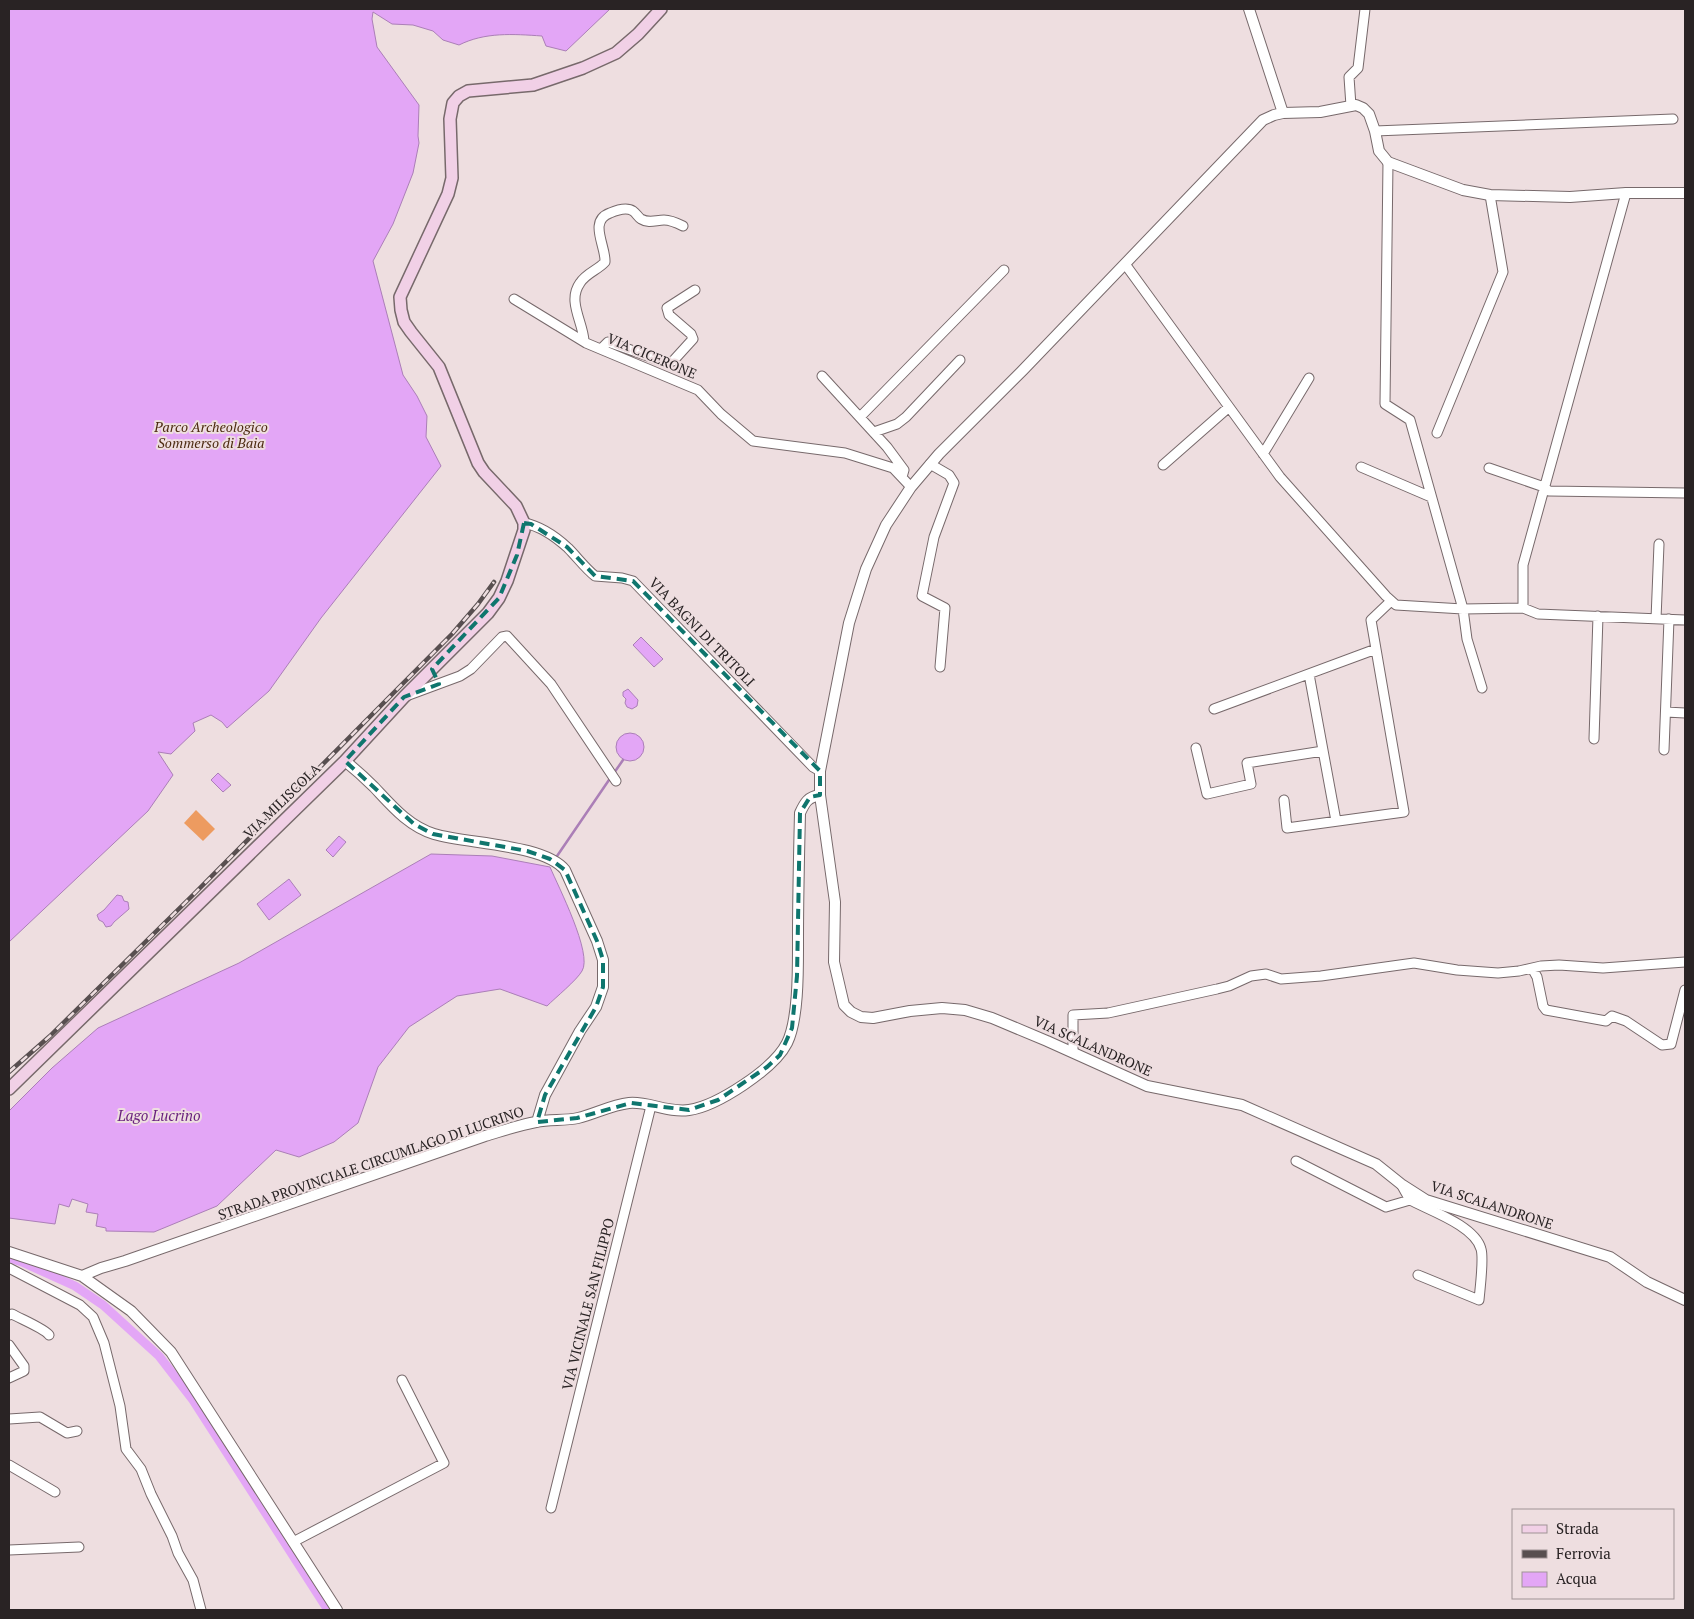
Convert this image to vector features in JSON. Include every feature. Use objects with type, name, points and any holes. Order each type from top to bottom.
[{"type":"main road","points":[[524,523],[516,506],[478,463],[439,367],[404,322],[400,297],[448,194],[452,178],[450,119],[453,103],[459,96],[468,91],[533,85],[583,68],[616,53],[638,34],[661,9]]},
{"type":"main road","name":"VIA MILISCOLA","points":[[9,1089],[345,761],[404,697],[488,613],[499,598],[517,555],[524,523]]},
{"type":"street","points":[[1249,9],[1283,113],[1320,112],[1356,105],[1364,108],[1369,114],[1379,150],[1388,162],[1463,190],[1490,196],[1570,197],[1626,193],[1685,193]]},
{"type":"street","points":[[1351,106],[1349,77],[1358,68],[1365,9]]},
{"type":"street","name":"VIA SCALANDRONE","points":[[1283,113],[1263,120],[930,464],[911,487],[886,525],[863,578],[849,623],[820,771],[820,795],[835,902],[834,962],[844,1005],[851,1012],[861,1017],[873,1018],[910,1011],[942,1008],[965,1010],[992,1018],[1147,1086],[1242,1105],[1376,1164],[1400,1184],[1426,1200],[1610,1257],[1647,1282],[1685,1300]]},
{"type":"street","points":[[1375,131],[1673,119]]},
{"type":"street","points":[[1388,162],[1384,404],[1410,420],[1463,609],[1467,639],[1482,688]]},
{"type":"street","points":[[1523,608],[1523,565],[1626,193]]},
{"type":"street","points":[[1437,433],[1503,272],[1490,196]]},
{"type":"street","points":[[584,341],[574,299],[580,282],[601,267],[604,262],[604,251],[599,235],[599,226],[602,219],[612,212],[628,209],[632,210],[641,219],[653,222],[666,220],[683,226]]},
{"type":"street","points":[[1125,264],[1280,477],[1396,605],[1463,609],[1523,608],[1538,614],[1685,620]]},
{"type":"street","points":[[860,417],[1004,270]]},
{"type":"street","points":[[601,349],[608,342],[665,362],[672,361],[693,339],[692,334],[669,315],[668,308],[695,290]]},
{"type":"street","name":"VIA CICERONE","points":[[514,299],[584,341],[698,390],[721,414],[753,441],[845,453],[893,468],[911,487]]},
{"type":"street","points":[[874,432],[897,424],[906,417],[960,360]]},
{"type":"street","points":[[822,376],[888,448],[904,470],[902,477]]},
{"type":"street","points":[[1263,454],[1309,378]]},
{"type":"street","points":[[1163,465],[1229,407]]},
{"type":"street","points":[[930,464],[949,475],[954,483],[934,538],[922,596],[945,608],[940,667]]},
{"type":"street","points":[[1361,467],[1431,497]]},
{"type":"street","points":[[1489,468],[1549,491],[1685,493]]},
{"type":"street","name":"VIA BAGNI DI TRITOLI","points":[[524,523],[535,526],[552,536],[595,576],[622,578],[633,581],[813,767],[820,771]]},
{"type":"street","points":[[1656,619],[1660,544]]},
{"type":"street","points":[[1284,800],[1287,828],[1404,812],[1371,620],[1391,601]]},
{"type":"street","points":[[1594,739],[1598,616]]},
{"type":"street","points":[[1664,750],[1669,619]]},
{"type":"street","points":[[404,697],[460,676],[471,668],[502,637],[507,636],[551,684],[614,777]]},
{"type":"street","points":[[1214,709],[1376,649]]},
{"type":"street","points":[[432,669],[439,684]]},
{"type":"street","points":[[1309,674],[1336,821]]},
{"type":"street","points":[[1666,712],[1685,713]]},
{"type":"street","points":[[1196,748],[1207,794],[1251,784],[1247,762],[1323,751]]},
{"type":"street","name":"STRADA PROVINCIALE CIRCUMLAGO DI LUCRINO","points":[[82,1276],[476,1139],[537,1122],[545,1095],[580,1031],[596,1007],[603,987],[603,960],[597,941],[565,870],[560,864],[527,852],[433,834],[414,824],[391,805],[345,761]]},
{"type":"street","points":[[537,1122],[577,1118],[616,1105],[631,1103],[664,1110],[689,1110],[718,1100],[767,1067],[780,1055],[788,1042],[792,1028],[798,976],[800,812],[810,797],[820,795]]},
{"type":"street","points":[[1072,1052],[1073,1015],[1108,1013],[1202,993],[1229,986],[1251,976],[1266,974],[1281,979],[1321,976],[1414,963],[1457,970],[1498,973],[1541,966],[1559,965],[1603,968],[1685,962]]},
{"type":"street","points":[[1532,968],[1537,977],[1543,1006],[1546,1010],[1606,1021],[1612,1016],[1626,1021],[1662,1045],[1671,1044],[1685,990]]},
{"type":"street","name":"VIA VICINALE SAN FILIPPO","points":[[551,1508],[651,1106]]},
{"type":"street","points":[[1296,1161],[1386,1207],[1410,1200]]},
{"type":"street","points":[[1400,1184],[1410,1200],[1466,1228],[1475,1237],[1482,1250],[1479,1300],[1418,1275]]},
{"type":"street","points":[[9,1252],[82,1276],[131,1311],[171,1352],[337,1610]]},
{"type":"street","points":[[9,1268],[80,1305],[93,1317],[104,1343],[120,1406],[126,1449],[141,1469],[150,1494],[193,1580],[201,1610]]},
{"type":"street","points":[[9,1315],[12,1314],[36,1328],[46,1330],[49,1335]]},
{"type":"street","points":[[9,1345],[24,1366],[24,1371],[9,1378]]},
{"type":"street","points":[[293,1542],[444,1463],[402,1380]]},
{"type":"street","points":[[9,1419],[40,1417],[67,1433],[77,1431]]},
{"type":"street","points":[[9,1465],[55,1492]]},
{"type":"street","points":[[9,1550],[78,1547]]},
{"type":"highlighted area","points":[[524,523],[531,524],[567,547],[595,576],[633,581],[820,771],[820,795],[810,797],[800,813],[797,976],[792,1028],[780,1055],[767,1067],[718,1100],[689,1110],[631,1103],[577,1118],[537,1122],[545,1095],[596,1007],[603,987],[603,960],[597,941],[565,870],[550,859],[527,851],[433,834],[414,824],[345,761],[404,697],[439,684],[432,669],[499,598],[517,555]]},
{"type":"shaded area","points":[[196,810],[215,829],[203,841],[184,823]]},
{"type":"water","name":"Parco Archeologico Sommerso di Baia","points":[[9,9],[610,9],[566,51],[546,46],[542,36],[531,35],[489,36],[459,45],[443,40],[433,31],[413,25],[392,24],[373,12],[372,19],[377,47],[419,105],[419,143],[413,173],[393,224],[373,261],[403,375],[427,416],[426,437],[441,466],[321,618],[269,691],[227,728],[222,722],[211,715],[193,723],[195,731],[171,754],[158,752],[173,775],[148,811],[9,942]]},
{"type":"water","points":[[641,637],[663,659],[654,667],[633,645]]},
{"type":"water","points":[[628,689],[638,700],[637,706],[632,709],[627,707],[626,699],[623,696],[623,692]]},
{"type":"water","points":[[630,733],[640,737],[644,747],[640,757],[630,761],[620,757],[616,747],[620,737]]},
{"type":"water","points":[[218,773],[231,785],[223,792],[211,780]]},
{"type":"water","points":[[339,836],[346,842],[333,857],[326,850]]},
{"type":"water","name":"Lago Lucrino","points":[[431,854],[492,856],[550,867],[567,904],[583,950],[584,962],[579,975],[547,1006],[500,989],[457,996],[409,1027],[378,1067],[358,1123],[334,1142],[299,1157],[276,1150],[217,1206],[154,1232],[106,1231],[106,1228],[96,1226],[98,1214],[86,1212],[88,1204],[72,1199],[69,1207],[59,1204],[55,1224],[9,1218],[9,1111],[52,1068],[98,1028],[239,963]]},
{"type":"water","points":[[289,879],[301,895],[269,920],[257,904]]},
{"type":"water","points":[[117,895],[122,896],[124,901],[128,902],[129,909],[111,926],[106,927],[97,915]]},
{"type":"waterway","points":[[614,773],[623,760]]},
{"type":"waterway","points":[[555,859],[611,777]]},
{"type":"waterway","points":[[9,1258],[75,1286],[103,1305],[159,1356],[193,1400],[328,1610]]},
{"type":"railway","points":[[9,1072],[50,1036],[194,894],[452,634],[494,582]]}]
